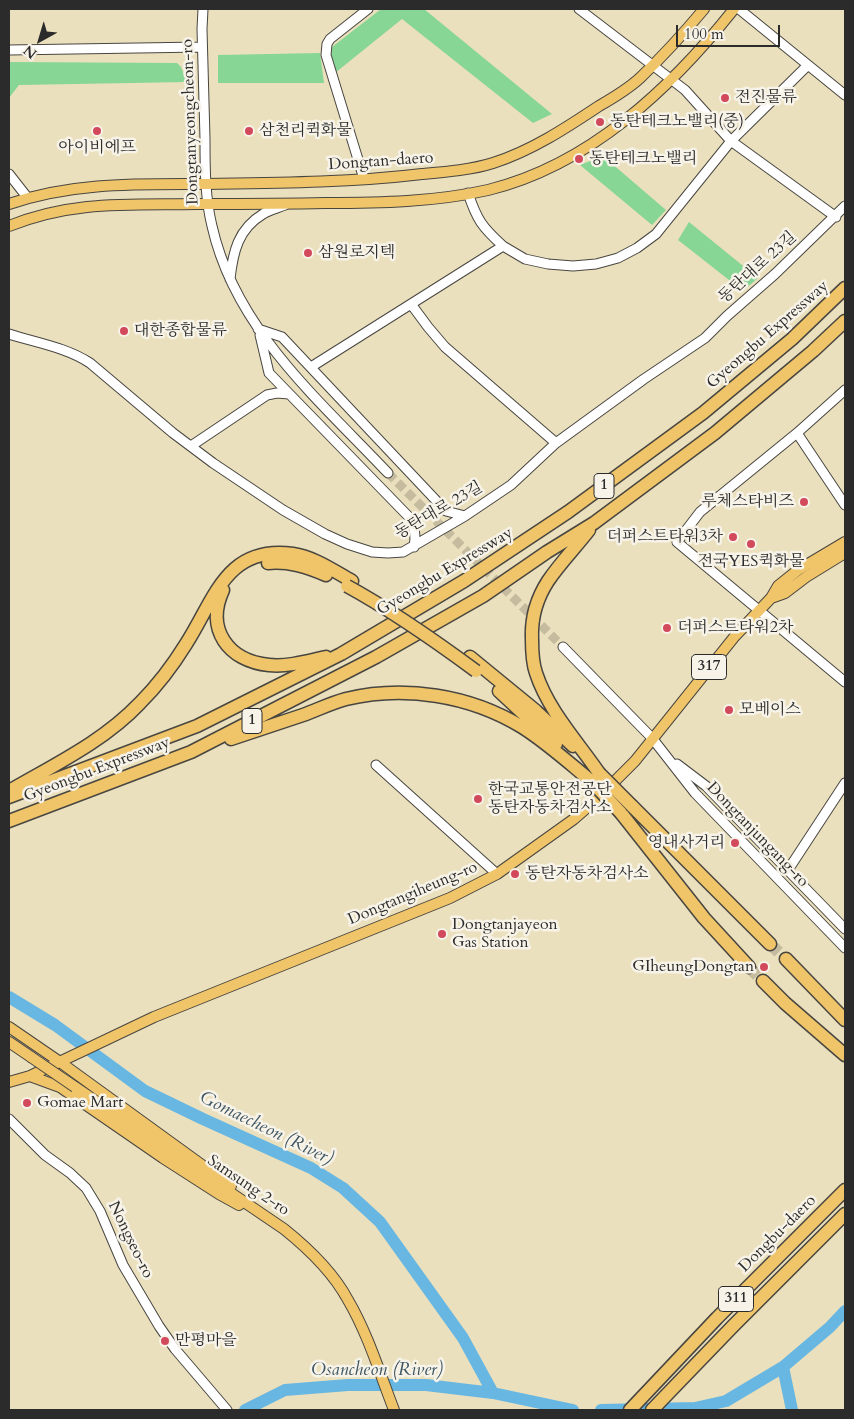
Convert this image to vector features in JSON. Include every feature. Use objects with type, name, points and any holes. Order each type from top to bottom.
[{"type":"highway","name":"Gyeongbu Expressway","points":[[9,797],[188,730],[341,654],[464,581],[568,512],[703,413],[792,339],[845,288]]},
{"type":"highway","name":"Gyeongbu Expressway","points":[[9,822],[191,752],[376,658],[483,596],[547,552],[594,523],[715,434],[813,352],[845,321]]},
{"type":"highway","points":[[594,523],[548,581],[535,609],[531,632],[533,664],[544,694],[595,777],[704,918],[749,967]]},
{"type":"highway","points":[[9,791],[117,726],[140,703],[173,663],[187,643],[222,581],[234,568],[263,556],[277,554],[294,554],[313,560],[428,634],[476,672],[595,777]]},
{"type":"highway","points":[[341,654],[292,664],[271,666],[249,662],[237,655],[226,645],[219,632],[216,616],[218,601],[223,589],[233,578],[247,568],[278,562],[294,564],[349,583],[432,630],[470,658],[536,711],[595,777]]},
{"type":"highway","points":[[191,752],[344,699],[382,692],[405,692],[457,701],[490,710],[522,727],[595,777],[632,806],[770,944]]},
{"type":"highway","points":[[786,960],[845,1020]]},
{"type":"highway","points":[[763,981],[785,1003],[845,1055]]},
{"type":"highway","name":"Dongbu-daero","points":[[630,1410],[717,1318],[845,1190]]},
{"type":"highway","name":"Dongbu-daero","points":[[652,1410],[845,1214]]},
{"type":"main road","name":"Dongtan-daero","points":[[9,204],[27,197],[64,189],[102,185],[288,183],[392,178],[491,164],[517,155],[573,124],[638,79],[704,9]]},
{"type":"main road","points":[[9,226],[43,214],[97,205],[406,202],[468,194],[508,184],[532,176],[559,163],[616,128],[672,79],[708,41],[734,9]]},
{"type":"main road","name":"Dongtangiheung-ro","points":[[9,1082],[30,1076],[163,1014],[450,898],[497,874],[574,819],[635,761],[735,636],[771,598],[778,586],[798,570],[845,542]]},
{"type":"main road","name":"Dongtangiheung-ro","points":[[771,598],[785,593],[806,577],[845,553]]},
{"type":"main road","points":[[9,1027],[64,1060],[216,1173],[284,1229]]},
{"type":"main road","name":"Samsung 2-ro","points":[[9,1042],[284,1229],[315,1256],[333,1277],[348,1300],[394,1410]]},
{"type":"main road","points":[[30,1076],[60,1087],[219,1194],[284,1229]]},
{"type":"street","name":"Dongtanyeongcheon-ro","points":[[203,9],[202,47],[206,184],[211,226],[230,281],[243,306],[281,360],[388,473]]},
{"type":"street","points":[[364,179],[326,55],[326,49],[330,39],[368,9]]},
{"type":"street","points":[[579,9],[685,90],[731,140],[836,217]]},
{"type":"street","points":[[739,9],[845,95]]},
{"type":"street","points":[[9,50],[202,47]]},
{"type":"street","points":[[468,194],[477,218],[489,233],[503,246],[525,259],[548,264],[573,266],[596,264],[618,258],[637,248],[656,234],[731,140],[808,65]]},
{"type":"street","points":[[9,174],[27,197]]},
{"type":"street","points":[[230,281],[232,260],[240,236],[262,214],[288,204]]},
{"type":"street","name":"동탄대로 23길","points":[[9,334],[57,347],[77,355],[104,374],[173,433],[213,464],[283,510],[332,537],[372,552],[388,554],[404,552],[465,516],[511,485],[556,443],[644,379],[705,338],[836,217],[845,206]]},
{"type":"street","points":[[311,367],[503,246]]},
{"type":"street","points":[[411,304],[445,347],[556,443]]},
{"type":"street","points":[[258,329],[282,336],[446,511],[465,516]]},
{"type":"street","points":[[258,329],[269,373],[270,384],[267,395]]},
{"type":"street","points":[[269,373],[408,517],[414,527],[416,537],[414,547]]},
{"type":"street","points":[[845,390],[797,433],[700,512],[677,542],[845,682]]},
{"type":"street","points":[[191,446],[267,395],[277,393],[289,394]]},
{"type":"street","points":[[797,433],[845,506]]},
{"type":"street","points":[[563,647],[652,738]]},
{"type":"street","name":"Dongtanjungang-ro","points":[[652,738],[695,793],[845,948]]},
{"type":"street","points":[[667,757],[706,786],[845,929]]},
{"type":"street","points":[[376,765],[497,874]]},
{"type":"street","points":[[788,870],[845,783]]},
{"type":"street","name":"Nongseo-ro","points":[[9,1120],[45,1154],[86,1188],[100,1211],[123,1265],[159,1326],[175,1350],[227,1410]]},
{"type":"green space","points":[[381,9],[424,9],[552,114],[533,123],[402,19],[335,73],[330,63],[332,47]]},
{"type":"green space","points":[[320,53],[324,83],[218,83],[218,55]]},
{"type":"green space","points":[[9,62],[177,63],[181,67],[187,82],[19,85],[9,98]]},
{"type":"green space","points":[[603,156],[666,210],[652,225],[580,165]]},
{"type":"green space","points":[[689,222],[758,278],[743,291],[678,240]]},
{"type":"waterway","name":"Gomaecheon (River)","points":[[9,997],[55,1025],[145,1091],[311,1168],[343,1188],[380,1222],[463,1338],[493,1393]]},
{"type":"waterway","name":"Osancheon (River)","points":[[601,1410],[695,1408],[726,1401],[783,1367],[830,1327],[845,1311]]},
{"type":"waterway","points":[[783,1367],[792,1410]]},
{"type":"waterway","name":"Osancheon (River)","points":[[245,1410],[285,1390],[348,1385],[426,1385],[493,1393],[573,1410]]},
{"type":"tunnel","points":[[388,473],[563,647]]},
{"type":"tunnel","points":[[770,944],[786,959]]},
{"type":"tunnel","points":[[749,967],[763,981]]},
{"type":"place","name":"전진물류","points":[[725,98]]},
{"type":"place","name":"동탄테크노밸리(중)","points":[[600,122]]},
{"type":"place","name":"아이비에프","points":[[97,131]]},
{"type":"place","name":"삼천리퀵화물","points":[[249,131]]},
{"type":"place","name":"동탄테크노밸리","points":[[579,159]]},
{"type":"place","name":"삼원로지텍","points":[[308,253]]},
{"type":"place","name":"대한종합물류","points":[[124,331]]},
{"type":"place","name":"루체스타비즈","points":[[804,502]]},
{"type":"place","name":"더퍼스트타워3차","points":[[733,537]]},
{"type":"place","name":"전국YES퀵화물","points":[[751,544]]},
{"type":"place","name":"더퍼스트타워2차","points":[[667,628]]},
{"type":"place","name":"모베이스","points":[[729,710]]},
{"type":"place","name":"한국교통안전공단 동탄자동차검사소","points":[[478,799]]},
{"type":"place","name":"영내사거리","points":[[735,843]]},
{"type":"place","name":"동탄자동차검사소","points":[[515,874]]},
{"type":"place","name":"Dongtanjayeon Gas Station","points":[[442,934]]},
{"type":"place","name":"GIheungDongtan","points":[[764,967]]},
{"type":"place","name":"Gomae Mart","points":[[27,1103]]},
{"type":"place","name":"만평마을","points":[[165,1341]]}]
